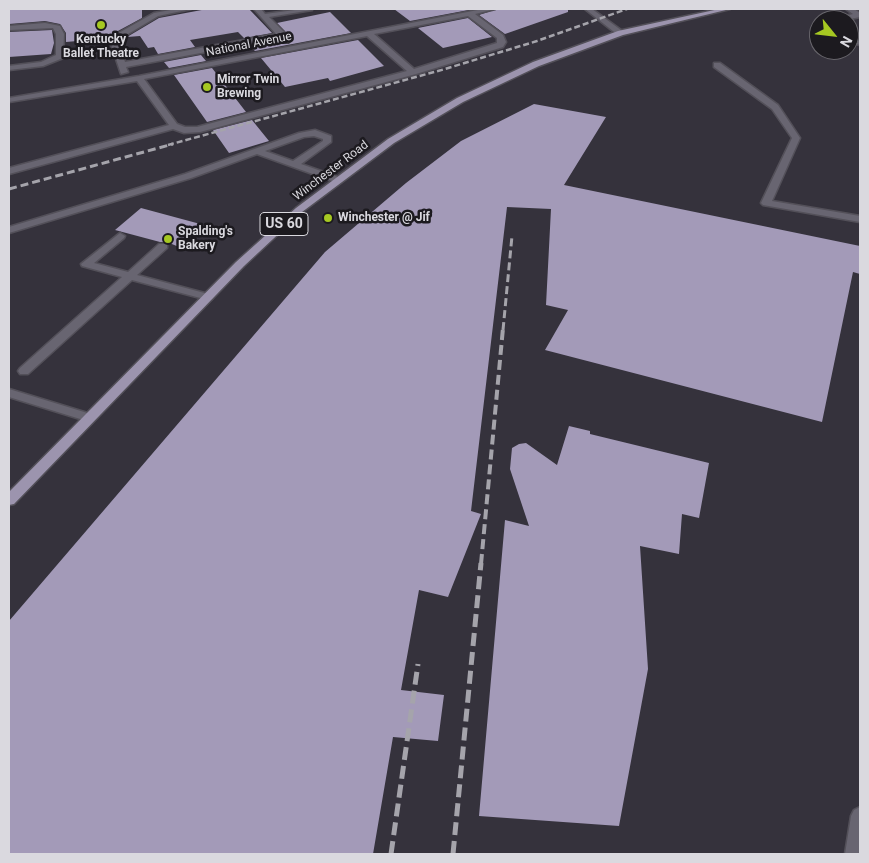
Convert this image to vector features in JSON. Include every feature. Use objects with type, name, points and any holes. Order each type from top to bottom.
[{"type":"main road","name":"Winchester Road","points":[[9,500],[208,297],[299,210],[416,125],[460,100],[536,64],[621,33],[727,9]]},
{"type":"street","points":[[127,80],[115,44],[120,36],[156,12],[188,9]]},
{"type":"street","points":[[257,9],[293,47]]},
{"type":"street","points":[[263,16],[308,9]]},
{"type":"street","name":"National Avenue","points":[[9,100],[139,78],[492,9]]},
{"type":"street","points":[[588,9],[621,33]]},
{"type":"street","points":[[139,78],[174,126],[184,130],[197,130],[413,72],[500,45],[502,42],[500,37],[469,13]]},
{"type":"street","points":[[9,28],[56,26],[60,34],[60,56],[43,64],[9,68]]},
{"type":"street","points":[[368,33],[413,72]]},
{"type":"street","points":[[122,65],[282,35]]},
{"type":"street","points":[[717,64],[775,107],[796,138],[766,203],[860,220]]},
{"type":"street","points":[[9,172],[174,126]]},
{"type":"street","points":[[9,230],[188,176],[302,135],[315,133],[328,138],[327,142],[294,165]]},
{"type":"street","points":[[256,151],[338,180]]},
{"type":"street","points":[[120,236],[86,264],[208,297]]},
{"type":"street","points":[[24,372],[163,246]]},
{"type":"street","points":[[9,393],[90,418]]},
{"type":"street","points":[[854,854],[860,816]]},
{"type":"building","points":[[9,9],[142,9],[142,18],[116,32],[112,38],[66,42],[66,33],[60,24],[45,21],[9,24]]},
{"type":"building","points":[[207,9],[249,9],[272,33],[244,38],[238,32],[190,40],[195,47],[158,54],[154,47],[148,48],[140,36],[127,37],[159,18]]},
{"type":"building","points":[[394,9],[474,9],[410,21]]},
{"type":"building","points":[[497,9],[568,9],[568,12],[505,34],[479,15]]},
{"type":"building","points":[[330,12],[351,33],[255,51],[250,46],[279,40],[283,44],[289,44],[292,39],[277,23]]},
{"type":"building","points":[[468,18],[492,37],[443,48],[418,28]]},
{"type":"building","points":[[52,30],[54,43],[51,54],[9,57],[9,32]]},
{"type":"building","points":[[358,40],[384,66],[330,81],[328,78],[285,87],[261,58]]},
{"type":"building","points":[[201,55],[206,61],[169,68],[164,62]]},
{"type":"building","points":[[212,68],[246,112],[207,122],[174,75]]},
{"type":"building","points":[[534,104],[606,117],[564,185],[860,246],[860,274],[853,272],[822,422],[545,350],[568,310],[546,305],[551,209],[507,207],[471,511],[481,514],[448,597],[419,590],[401,690],[444,695],[438,741],[393,737],[373,854],[9,854],[9,621],[325,252],[406,183],[461,141]]},
{"type":"building","points":[[252,120],[269,141],[229,153],[213,130]]},
{"type":"building","name":"Spalding's Bakery","points":[[141,208],[204,225],[179,247],[167,242],[160,242],[115,230]]},
{"type":"building","points":[[569,426],[590,431],[590,434],[709,463],[699,518],[682,514],[679,554],[640,546],[648,669],[619,826],[479,816],[505,520],[529,526],[510,469],[512,448],[526,443],[557,465]]},
{"type":"railway","points":[[168,145],[445,69],[537,41],[627,9]]},
{"type":"railway","points":[[9,189],[173,144]]},
{"type":"railway","points":[[503,330],[512,236]]},
{"type":"railway","points":[[481,564],[503,328]]},
{"type":"railway","points":[[453,854],[481,563]]},
{"type":"railway","points":[[391,854],[418,664]]},
{"type":"place","name":"Kentucky Ballet Theatre","points":[[101,25]]},
{"type":"place","name":"Mirror Twin Brewing","points":[[207,87]]},
{"type":"place","name":"Winchester @ Jif","points":[[328,218]]},
{"type":"place","name":"Spalding's Bakery","points":[[168,239]]}]
